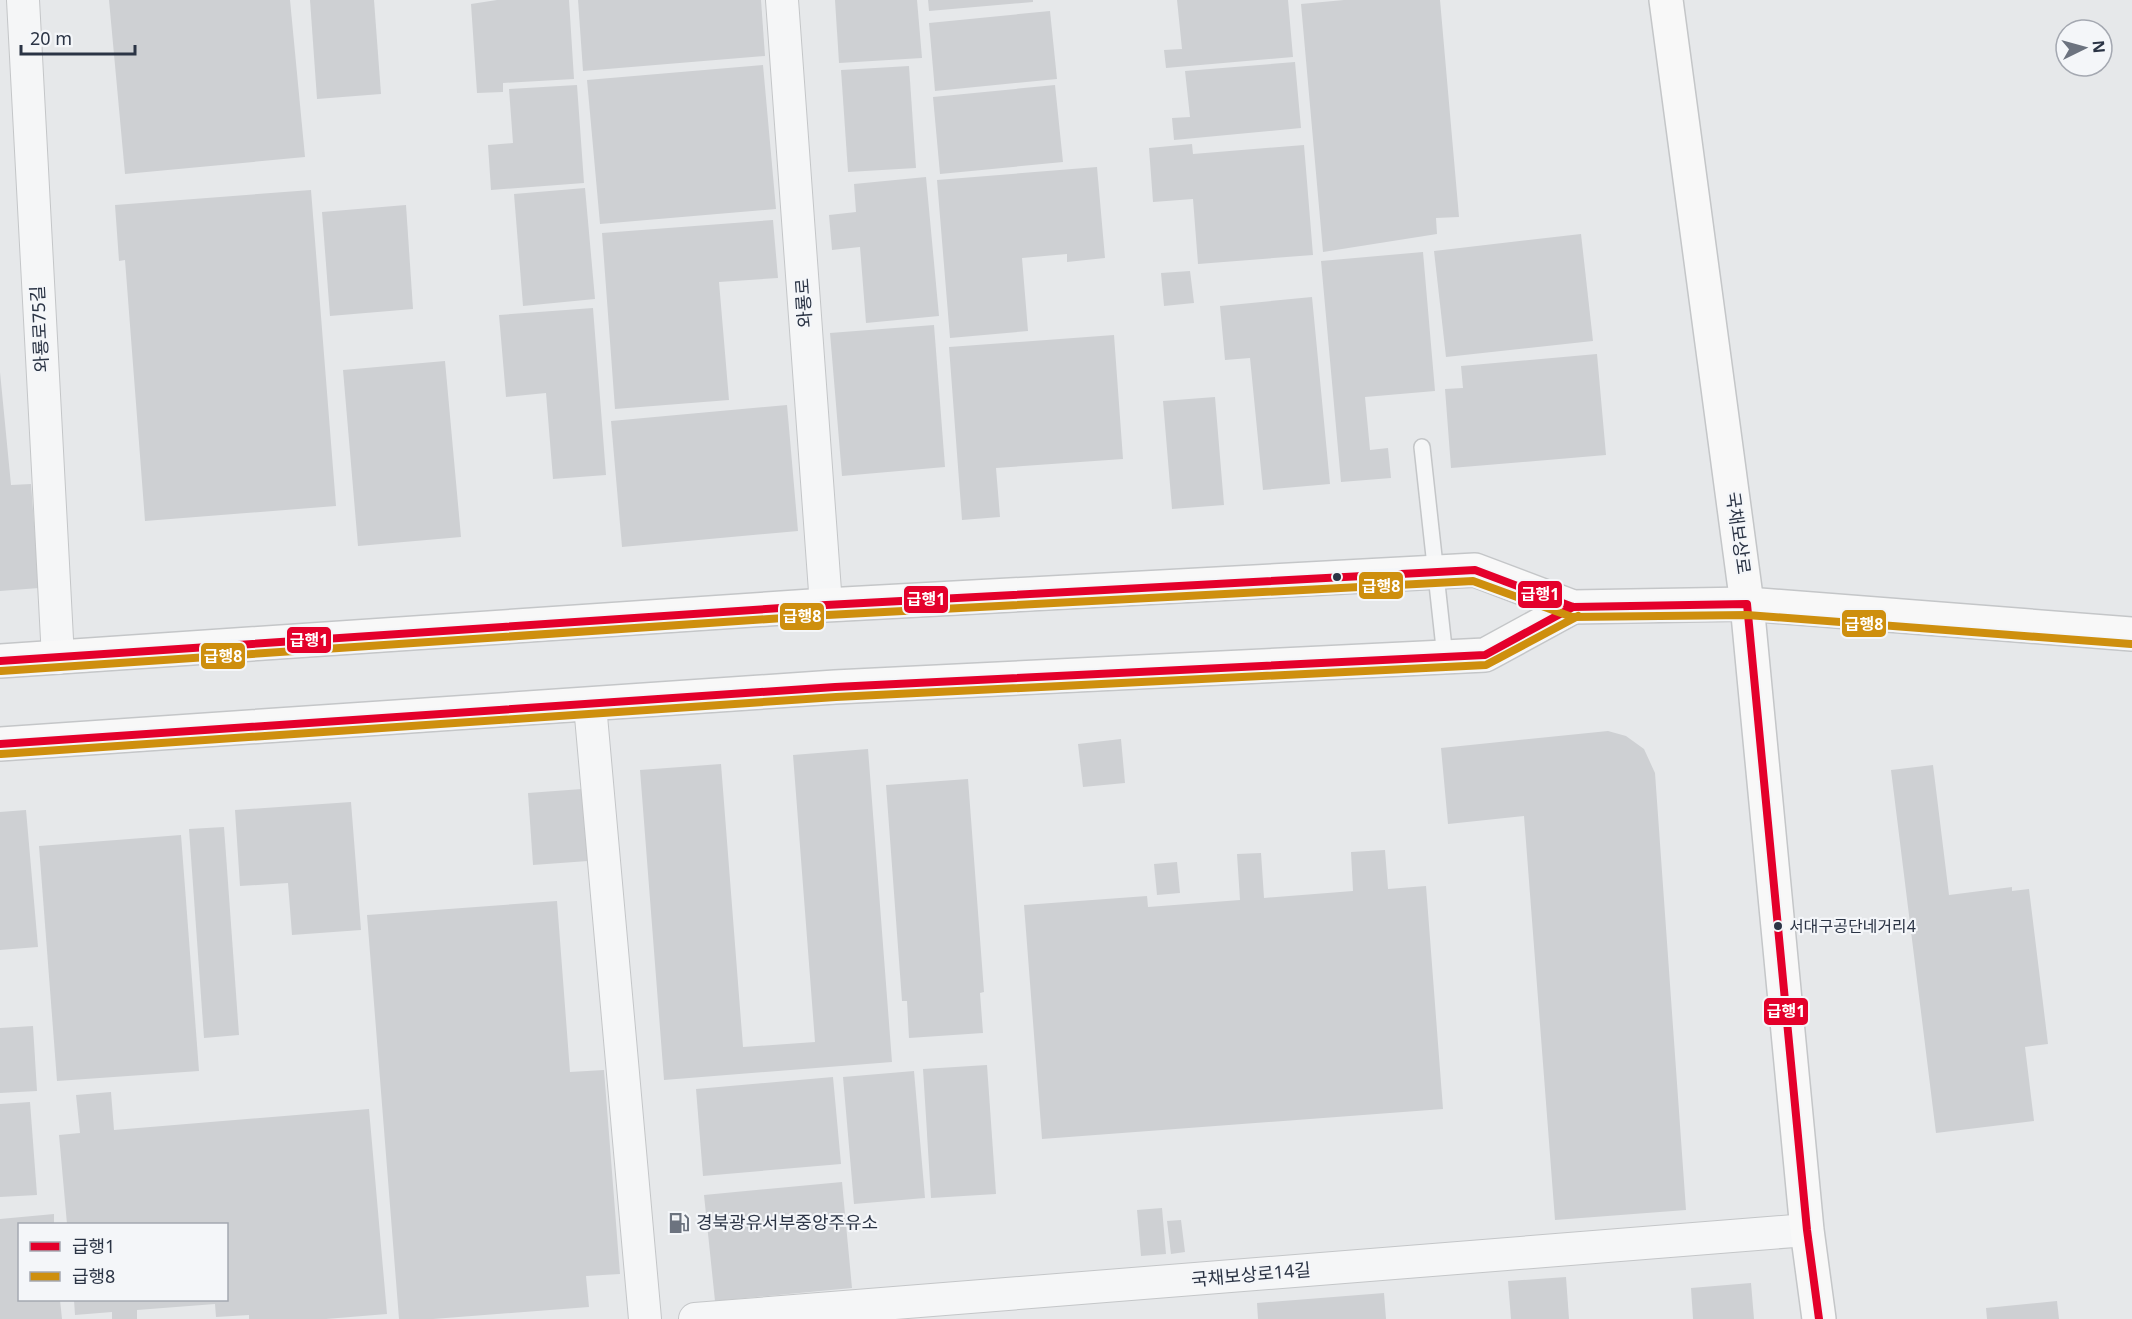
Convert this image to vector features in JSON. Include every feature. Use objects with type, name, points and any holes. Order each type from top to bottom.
[{"type":"main road","name":"국채보상로","points":[[1665,0],[1748,604],[1807,1230],[1819,1319]]},
{"type":"main road","points":[[0,661],[825,605],[1475,570],[1572,607],[1748,604],[2132,634]]},
{"type":"main road","points":[[0,744],[835,687],[1485,655],[1572,607]]},
{"type":"street","name":"와룡로75길","points":[[23,0],[58,658]]},
{"type":"street","name":"와룡로","points":[[782,0],[825,605]]},
{"type":"street","points":[[590,705],[645,1319]]},
{"type":"street","name":"국채보상로14길","points":[[695,1319],[1807,1230]]},
{"type":"lane","points":[[1422,447],[1445,657]]},
{"type":"building","points":[[109,0],[290,0],[305,157],[125,174]]},
{"type":"building","points":[[310,0],[374,0],[381,94],[317,99]]},
{"type":"building","points":[[497,0],[569,0],[574,79],[503,83],[503,92],[477,93],[471,4]]},
{"type":"building","points":[[578,0],[761,0],[765,56],[583,71]]},
{"type":"building","points":[[835,0],[917,0],[922,58],[839,63]]},
{"type":"building","points":[[928,0],[1033,0],[1033,2],[929,11]]},
{"type":"building","points":[[1177,0],[1288,0],[1293,57],[1166,68],[1164,50],[1182,49]]},
{"type":"building","points":[[1344,0],[1440,0],[1459,217],[1436,218],[1437,234],[1323,252],[1301,4]]},
{"type":"building","points":[[1050,11],[1057,79],[935,91],[929,23]]},
{"type":"building","points":[[1295,62],[1301,128],[1174,140],[1172,118],[1190,117],[1185,71]]},
{"type":"building","points":[[763,65],[776,209],[600,224],[587,80]]},
{"type":"building","points":[[909,66],[916,168],[848,172],[841,70]]},
{"type":"building","points":[[577,85],[584,183],[491,190],[488,145],[513,143],[509,89]]},
{"type":"building","points":[[1055,85],[1063,162],[940,174],[933,97]]},
{"type":"building","points":[[1192,144],[1193,154],[1304,145],[1313,255],[1198,264],[1193,199],[1153,202],[1149,148]]},
{"type":"building","points":[[1097,167],[1105,258],[1067,262],[1067,254],[1022,258],[1028,331],[950,338],[937,180]]},
{"type":"building","points":[[926,177],[939,316],[866,323],[860,247],[832,250],[829,215],[856,212],[854,184]]},
{"type":"building","points":[[585,188],[595,299],[523,306],[514,194]]},
{"type":"building","points":[[311,190],[336,506],[145,521],[125,260],[119,261],[115,205]]},
{"type":"building","points":[[406,205],[413,309],[330,316],[322,212]]},
{"type":"building","points":[[773,220],[778,278],[719,282],[729,400],[615,409],[602,233]]},
{"type":"building","points":[[1581,234],[1593,341],[1446,357],[1434,251]]},
{"type":"building","points":[[1423,252],[1435,391],[1365,397],[1370,450],[1388,448],[1391,478],[1341,482],[1321,261]]},
{"type":"building","points":[[1190,271],[1194,303],[1164,306],[1161,273]]},
{"type":"building","points":[[1312,297],[1330,484],[1263,490],[1250,358],[1225,360],[1220,306]]},
{"type":"building","points":[[593,308],[606,475],[553,479],[546,393],[506,397],[499,315]]},
{"type":"building","points":[[934,325],[945,467],[842,476],[830,333]]},
{"type":"building","points":[[1114,335],[1123,459],[996,468],[1000,517],[962,520],[949,347]]},
{"type":"building","points":[[1597,354],[1606,455],[1451,468],[1445,389],[1463,388],[1461,366]]},
{"type":"building","points":[[445,361],[461,537],[358,546],[343,370]]},
{"type":"building","points":[[0,372],[11,485],[31,484],[39,588],[0,591]]},
{"type":"building","points":[[1215,397],[1224,505],[1172,509],[1163,401]]},
{"type":"building","points":[[787,405],[798,531],[622,547],[611,421]]},
{"type":"building","points":[[1608,731],[1626,736],[1644,749],[1655,773],[1686,1210],[1555,1220],[1524,816],[1448,824],[1441,748]]},
{"type":"building","points":[[1121,739],[1125,783],[1083,787],[1078,744]]},
{"type":"building","points":[[868,749],[892,1062],[664,1080],[640,770],[721,764],[743,1047],[815,1042],[793,755]]},
{"type":"building","points":[[1933,765],[1949,895],[2012,887],[2012,891],[2029,889],[2048,1044],[2025,1047],[2034,1121],[1936,1133],[1891,770]]},
{"type":"building","points":[[968,779],[984,992],[980,993],[983,1033],[909,1038],[907,1001],[902,1001],[886,785]]},
{"type":"building","points":[[582,789],[588,861],[533,865],[528,793]]},
{"type":"building","points":[[351,802],[361,930],[292,935],[288,883],[240,886],[235,810]]},
{"type":"building","points":[[26,810],[38,947],[0,950],[0,812]]},
{"type":"building","points":[[224,827],[239,1035],[204,1038],[189,829]]},
{"type":"building","points":[[181,835],[199,1071],[57,1081],[39,846]]},
{"type":"building","points":[[1385,850],[1388,889],[1426,886],[1443,1109],[1042,1139],[1024,905],[1147,896],[1148,907],[1240,900],[1237,854],[1261,853],[1264,898],[1353,891],[1351,852]]},
{"type":"building","points":[[1177,862],[1180,893],[1157,895],[1154,864]]},
{"type":"building","points":[[557,901],[570,1072],[604,1070],[620,1274],[586,1276],[589,1307],[433,1319],[399,1319],[367,915]]},
{"type":"building","points":[[33,1026],[37,1091],[0,1093],[0,1028]]},
{"type":"building","points":[[987,1065],[996,1194],[931,1198],[923,1069]]},
{"type":"building","points":[[914,1071],[925,1198],[854,1204],[843,1077]]},
{"type":"building","points":[[833,1077],[841,1164],[703,1176],[696,1089]]},
{"type":"building","points":[[111,1092],[114,1130],[369,1109],[387,1314],[326,1319],[249,1319],[249,1315],[216,1317],[215,1304],[137,1310],[137,1319],[112,1319],[112,1312],[75,1315],[74,1301],[228,1301],[228,1223],[67,1223],[59,1135],[80,1133],[76,1095]]},
{"type":"building","points":[[30,1102],[37,1195],[0,1197],[0,1104]]},
{"type":"building","points":[[842,1182],[852,1288],[715,1301],[704,1195]]},
{"type":"building","points":[[1162,1208],[1166,1254],[1141,1256],[1137,1210]]},
{"type":"building","points":[[54,1214],[54,1223],[18,1223],[18,1301],[60,1301],[62,1319],[0,1319],[0,1219]]},
{"type":"building","points":[[1181,1220],[1185,1252],[1171,1254],[1167,1221]]},
{"type":"building","points":[[1566,1277],[1569,1319],[1511,1319],[1508,1281]]},
{"type":"building","points":[[1751,1283],[1754,1319],[1693,1319],[1691,1288]]},
{"type":"building","points":[[1384,1293],[1386,1319],[1258,1319],[1257,1303]]},
{"type":"building","points":[[2057,1301],[2059,1319],[1987,1319],[1986,1308]]},
{"type":"transit line","name":"급행1","points":[[0,661],[826,605],[1475,570],[1573,607],[1747,604],[1807,1230],[1819,1319]]},
{"type":"transit line","name":"급행8","points":[[1,671],[827,615],[1473,581],[1572,617],[1747,615],[2131,644]]},
{"type":"transit line","name":"급행1","points":[[0,744],[835,687],[1485,655],[1573,607]]},
{"type":"transit line","name":"급행8","points":[[1,754],[836,697],[1486,665],[1578,616]]},
{"type":"place","name":"서대구공단네거리4","points":[[1778,926]]},
{"type":"place","name":"경북광유서부중앙주유소","points":[[679,1223]]}]
